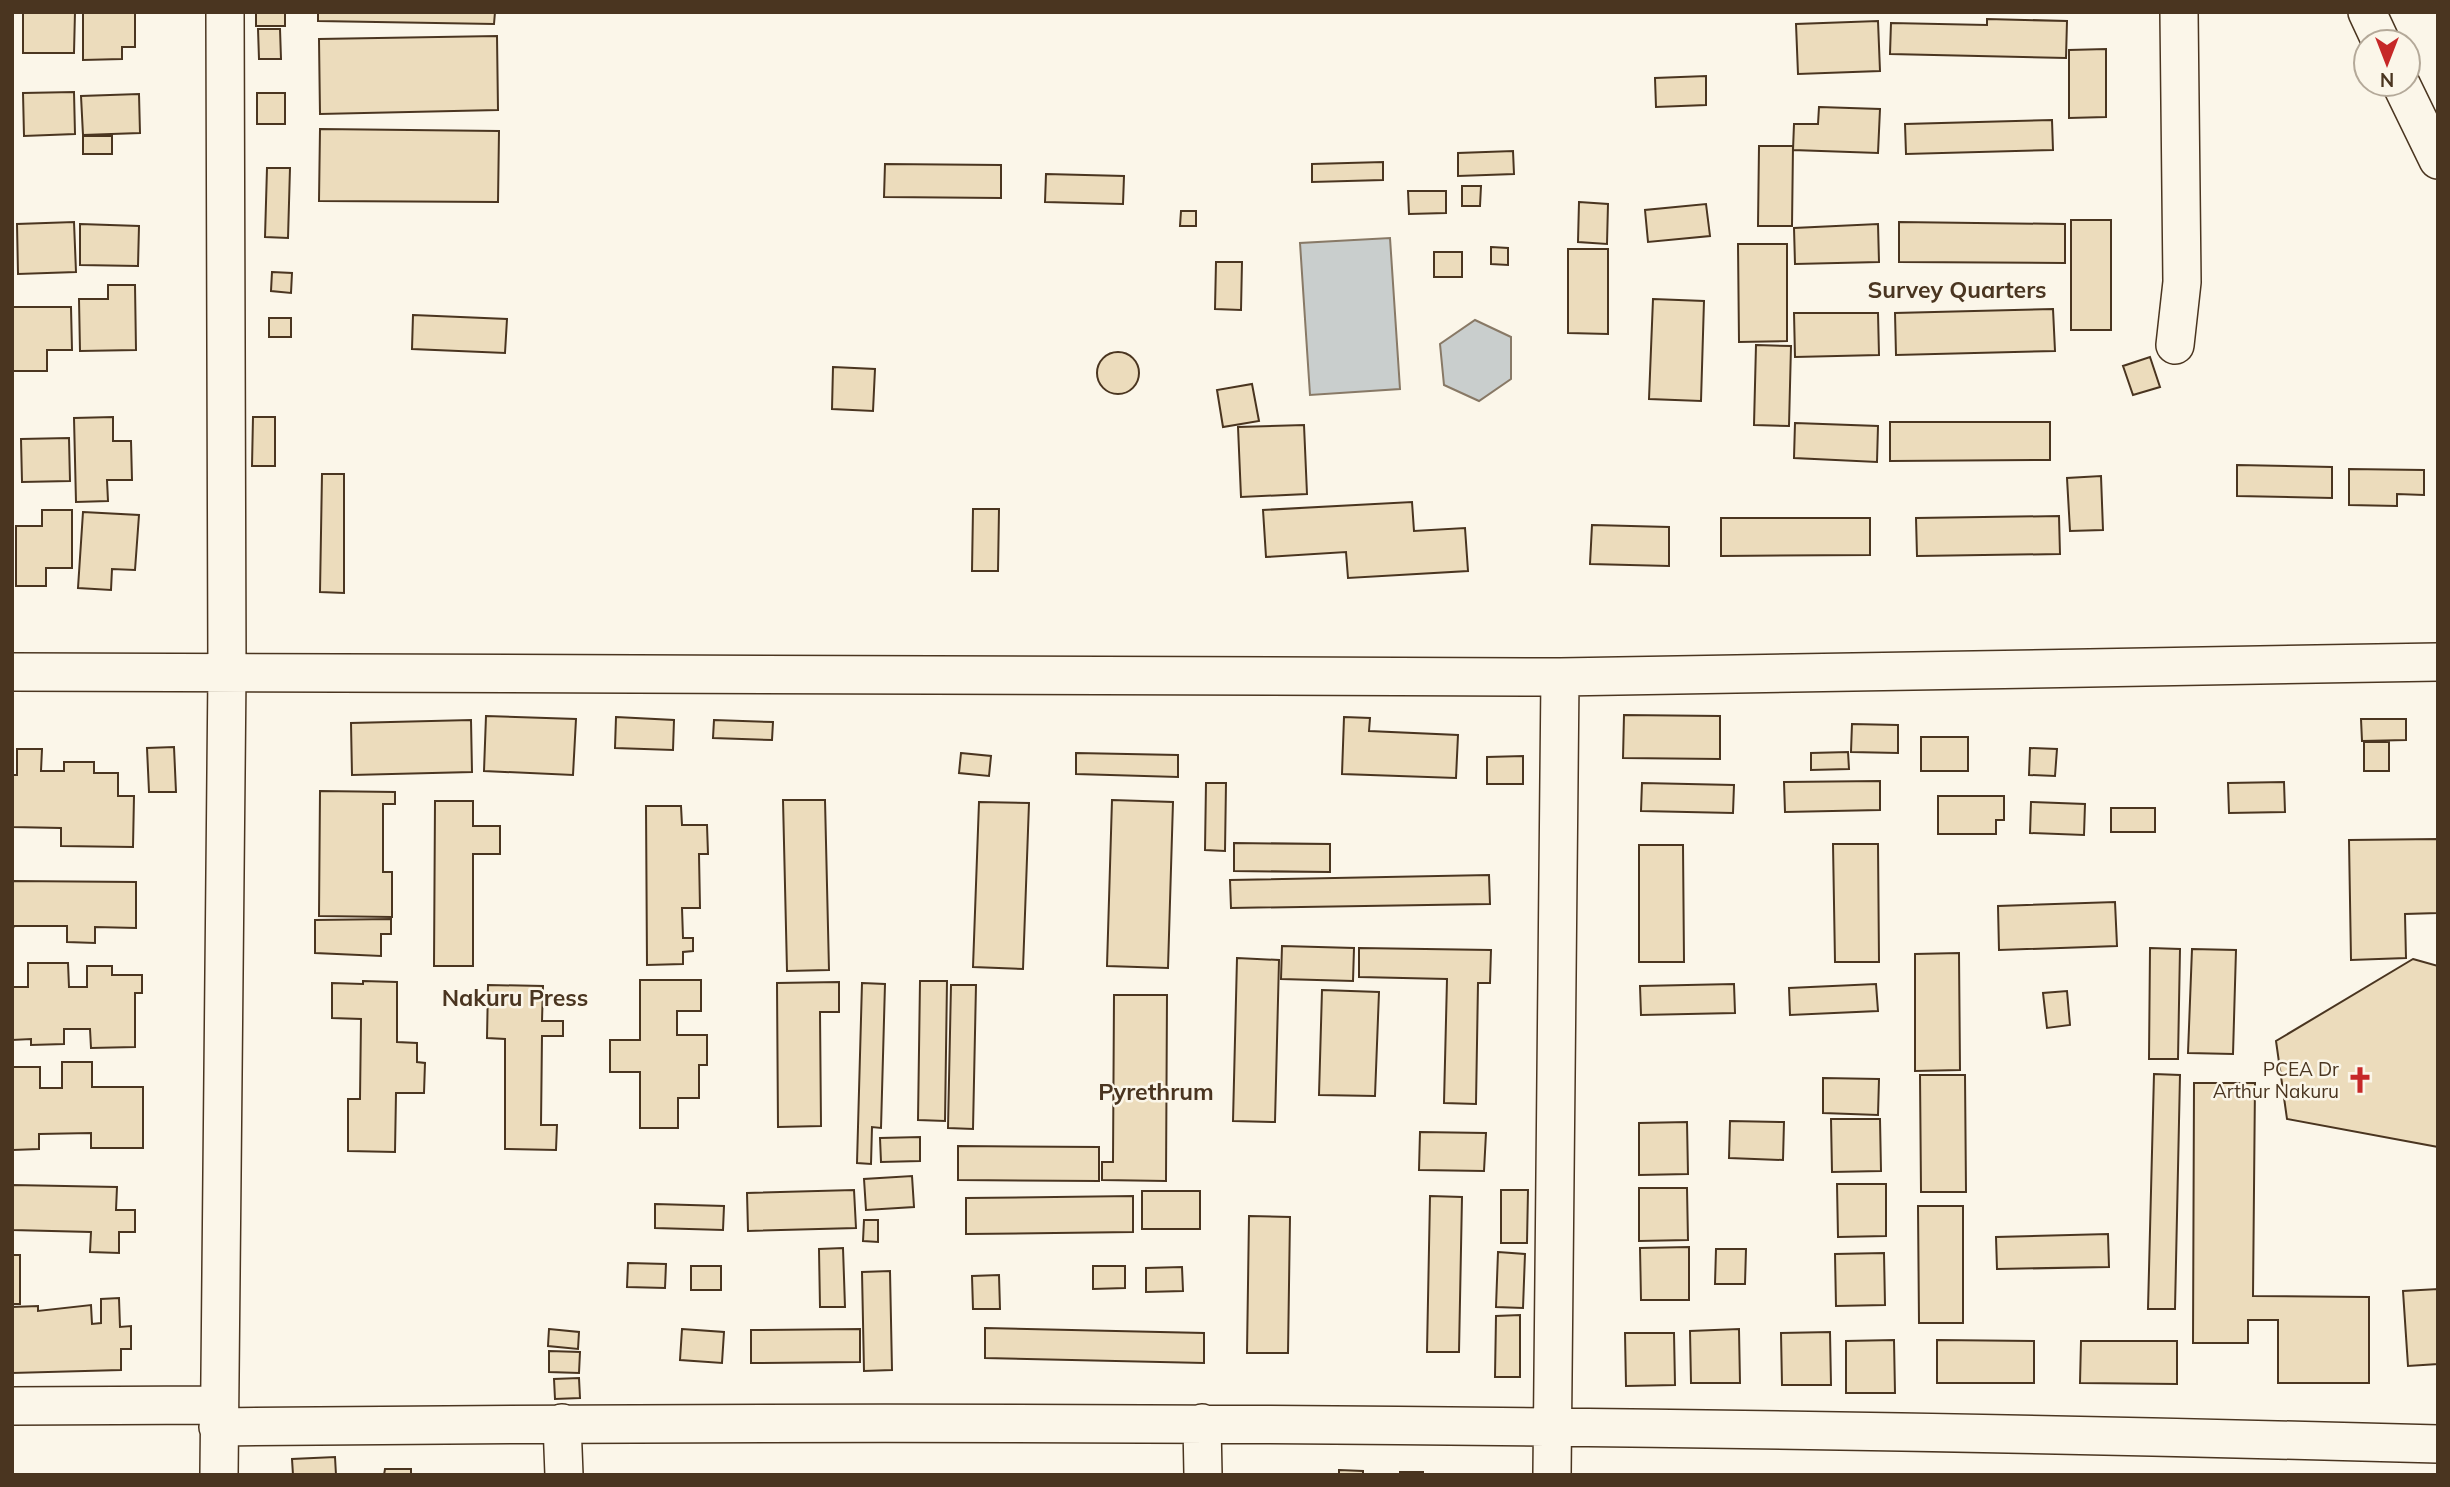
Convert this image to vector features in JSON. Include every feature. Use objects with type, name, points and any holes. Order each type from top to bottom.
[{"type":"street","points":[[219,1475],[227,673],[225,12]]},
{"type":"street","points":[[2175,345],[2182,282],[2179,12]]},
{"type":"street","points":[[2367,12],[2374,28]]},
{"type":"street","points":[[2408,98],[2438,160]]},
{"type":"street","points":[[12,671],[1560,677],[2438,662]]},
{"type":"street","points":[[1552,1475],[1560,677]]},
{"type":"street","points":[[12,1406],[218,1416],[562,1423],[1202,1423],[1986,1432],[2438,1444]]},
{"type":"street","points":[[562,1423],[564,1475]]},
{"type":"street","points":[[1202,1423],[1203,1475]]},
{"type":"shaded area","points":[[1390,238],[1400,389],[1310,395],[1300,243]]},
{"type":"shaded area","points":[[1475,320],[1511,337],[1511,379],[1479,401],[1444,385],[1440,344]]},
{"type":"building","points":[[23,12],[75,12],[74,53],[23,53]]},
{"type":"building","points":[[83,12],[135,12],[135,47],[122,47],[122,59],[83,60]]},
{"type":"building","points":[[256,12],[285,12],[285,26],[256,26]]},
{"type":"building","points":[[318,12],[495,12],[494,24],[318,21]]},
{"type":"building","points":[[1987,19],[2067,21],[2066,58],[1890,54],[1891,23],[1987,25]]},
{"type":"building","points":[[1878,21],[1880,71],[1798,74],[1796,24]]},
{"type":"building","points":[[258,29],[280,29],[281,59],[259,59]]},
{"type":"building","points":[[497,36],[498,110],[320,114],[319,39]]},
{"type":"building","points":[[2106,49],[2106,117],[2069,118],[2069,50]]},
{"type":"building","points":[[1706,76],[1706,105],[1656,107],[1655,78]]},
{"type":"building","points":[[74,92],[75,134],[24,136],[23,93]]},
{"type":"building","points":[[257,93],[285,93],[285,124],[257,124]]},
{"type":"building","points":[[139,94],[140,133],[83,135],[81,96]]},
{"type":"building","points":[[1819,107],[1880,109],[1878,153],[1793,150],[1794,124],[1818,124]]},
{"type":"building","points":[[2052,120],[2053,150],[1906,154],[1905,124]]},
{"type":"building","points":[[320,129],[499,131],[498,202],[319,201]]},
{"type":"building","points":[[83,136],[112,136],[112,154],[83,154]]},
{"type":"building","points":[[1759,146],[1793,146],[1792,226],[1758,226]]},
{"type":"building","points":[[1513,151],[1514,174],[1458,176],[1458,153]]},
{"type":"building","points":[[1383,162],[1383,180],[1312,182],[1312,164]]},
{"type":"building","points":[[885,164],[1001,165],[1001,198],[884,197]]},
{"type":"building","points":[[267,168],[290,168],[288,238],[265,237]]},
{"type":"building","points":[[1046,174],[1124,176],[1123,204],[1045,202]]},
{"type":"building","points":[[1462,186],[1481,186],[1480,206],[1462,206]]},
{"type":"building","points":[[1408,191],[1446,191],[1446,213],[1409,214]]},
{"type":"building","points":[[1579,202],[1608,204],[1607,244],[1578,242]]},
{"type":"building","points":[[1706,204],[1710,236],[1648,242],[1645,210]]},
{"type":"building","points":[[1181,211],[1196,211],[1196,226],[1180,226]]},
{"type":"building","points":[[2071,220],[2111,220],[2111,330],[2071,330]]},
{"type":"building","points":[[74,222],[76,272],[18,274],[17,224]]},
{"type":"building","points":[[1899,222],[2065,224],[2065,263],[1899,262]]},
{"type":"building","points":[[80,224],[139,226],[138,266],[80,265]]},
{"type":"building","points":[[1878,224],[1879,262],[1795,264],[1794,228]]},
{"type":"building","points":[[1738,244],[1787,244],[1787,341],[1739,342]]},
{"type":"building","points":[[1491,247],[1508,248],[1508,265],[1491,264]]},
{"type":"building","points":[[1568,249],[1608,249],[1608,334],[1568,333]]},
{"type":"building","points":[[1434,252],[1462,252],[1462,277],[1434,277]]},
{"type":"building","points":[[1216,262],[1242,262],[1241,310],[1215,309]]},
{"type":"building","points":[[272,272],[292,273],[291,293],[271,291]]},
{"type":"building","points":[[108,285],[135,285],[136,350],[80,351],[79,299],[108,299]]},
{"type":"building","points":[[1653,299],[1704,301],[1701,401],[1649,399]]},
{"type":"building","points":[[12,307],[71,307],[72,350],[47,350],[47,371],[12,371]]},
{"type":"building","points":[[2053,309],[2055,351],[1896,355],[1895,313]]},
{"type":"building","points":[[1794,313],[1878,313],[1879,355],[1795,357]]},
{"type":"building","points":[[413,315],[507,319],[505,353],[412,349]]},
{"type":"building","points":[[269,318],[291,318],[291,337],[269,337]]},
{"type":"building","points":[[1756,345],[1791,346],[1789,426],[1754,425]]},
{"type":"building","points":[[1118,352],[1133,358],[1139,373],[1133,388],[1118,394],[1103,388],[1097,373],[1103,358]]},
{"type":"building","points":[[2150,357],[2160,387],[2133,395],[2123,366]]},
{"type":"building","points":[[833,367],[875,369],[873,411],[832,409]]},
{"type":"building","points":[[1252,384],[1259,421],[1223,427],[1217,390]]},
{"type":"building","points":[[113,417],[113,441],[131,441],[132,480],[107,480],[108,501],[76,502],[74,418]]},
{"type":"building","points":[[253,417],[275,417],[275,466],[252,466]]},
{"type":"building","points":[[1890,422],[2050,422],[2050,460],[1890,461]]},
{"type":"building","points":[[1795,423],[1878,426],[1877,462],[1794,458]]},
{"type":"building","points":[[1304,425],[1307,494],[1241,497],[1238,427]]},
{"type":"building","points":[[69,438],[70,481],[22,482],[21,439]]},
{"type":"building","points":[[2237,465],[2332,467],[2332,498],[2237,496]]},
{"type":"building","points":[[2349,469],[2424,470],[2424,495],[2397,494],[2397,506],[2349,505]]},
{"type":"building","points":[[322,474],[344,474],[344,593],[320,592]]},
{"type":"building","points":[[2101,476],[2103,530],[2070,531],[2067,478]]},
{"type":"building","points":[[1412,502],[1414,531],[1465,528],[1468,571],[1348,578],[1346,552],[1266,557],[1263,510]]},
{"type":"building","points":[[973,509],[999,509],[998,571],[972,571]]},
{"type":"building","points":[[42,510],[72,510],[72,568],[46,568],[46,586],[16,586],[16,526],[42,526]]},
{"type":"building","points":[[83,512],[139,515],[135,570],[112,569],[111,590],[78,588]]},
{"type":"building","points":[[2059,516],[2060,554],[1917,556],[1916,518]]},
{"type":"building","points":[[1721,518],[1870,518],[1870,555],[1721,556]]},
{"type":"building","points":[[1592,525],[1669,527],[1669,566],[1590,564]]},
{"type":"building","points":[[1624,715],[1720,716],[1720,759],[1623,758]]},
{"type":"building","points":[[486,716],[576,719],[573,775],[484,771]]},
{"type":"building","points":[[616,717],[674,720],[673,750],[615,748]]},
{"type":"building","points":[[1344,717],[1370,718],[1369,731],[1458,735],[1456,778],[1342,774]]},
{"type":"building","points":[[2361,719],[2406,719],[2406,740],[2362,741]]},
{"type":"building","points":[[471,720],[472,772],[352,775],[351,723]]},
{"type":"building","points":[[714,720],[773,722],[772,740],[713,738]]},
{"type":"building","points":[[1852,724],[1898,725],[1898,753],[1851,752]]},
{"type":"building","points":[[1921,737],[1968,737],[1968,771],[1921,771]]},
{"type":"building","points":[[2364,742],[2389,742],[2389,771],[2364,771]]},
{"type":"building","points":[[174,747],[176,792],[149,792],[147,748]]},
{"type":"building","points":[[2030,748],[2057,749],[2055,776],[2029,775]]},
{"type":"building","points":[[17,749],[42,749],[41,771],[64,771],[64,762],[94,762],[94,773],[118,773],[118,796],[134,796],[133,847],[61,846],[61,828],[12,827],[12,775],[17,775]]},
{"type":"building","points":[[1848,752],[1849,769],[1811,770],[1811,753]]},
{"type":"building","points":[[961,753],[991,756],[989,776],[959,773]]},
{"type":"building","points":[[1076,753],[1178,755],[1178,777],[1076,774]]},
{"type":"building","points":[[1523,756],[1523,784],[1487,784],[1487,757]]},
{"type":"building","points":[[1880,781],[1880,810],[1785,812],[1784,782]]},
{"type":"building","points":[[2284,782],[2285,812],[2229,813],[2228,783]]},
{"type":"building","points":[[1206,783],[1226,783],[1225,851],[1205,850]]},
{"type":"building","points":[[1642,783],[1734,785],[1733,813],[1641,811]]},
{"type":"building","points":[[320,791],[395,792],[395,804],[383,804],[383,872],[392,872],[392,917],[319,916]]},
{"type":"building","points":[[1938,796],[2004,796],[2004,820],[1996,820],[1996,834],[1938,834]]},
{"type":"building","points":[[783,800],[825,800],[829,970],[787,971]]},
{"type":"building","points":[[1112,800],[1173,802],[1168,968],[1107,966]]},
{"type":"building","points":[[435,801],[473,801],[473,826],[500,826],[500,854],[473,854],[473,966],[434,966]]},
{"type":"building","points":[[979,802],[1029,803],[1023,969],[973,967]]},
{"type":"building","points":[[2031,802],[2085,804],[2084,835],[2030,833]]},
{"type":"building","points":[[646,806],[681,806],[682,825],[707,825],[708,854],[699,854],[700,908],[682,908],[683,938],[693,938],[693,951],[683,952],[683,964],[647,965]]},
{"type":"building","points":[[2111,808],[2155,808],[2155,832],[2111,832]]},
{"type":"building","points":[[2438,839],[2438,913],[2405,914],[2406,958],[2351,960],[2349,840]]},
{"type":"building","points":[[1234,843],[1330,844],[1330,872],[1234,871]]},
{"type":"building","points":[[1833,844],[1878,844],[1879,962],[1835,962]]},
{"type":"building","points":[[1639,845],[1683,845],[1684,962],[1639,962]]},
{"type":"building","points":[[1489,875],[1490,904],[1231,908],[1230,880]]},
{"type":"building","points":[[12,881],[136,882],[136,928],[95,927],[95,943],[67,942],[67,926],[14,926],[12,931]]},
{"type":"building","points":[[2115,902],[2117,946],[1999,950],[1998,906]]},
{"type":"building","points":[[391,919],[391,934],[381,934],[381,956],[315,953],[315,920]]},
{"type":"building","points":[[1282,946],[1354,948],[1353,981],[1281,979]]},
{"type":"building","points":[[1359,948],[1491,950],[1490,983],[1478,983],[1476,1104],[1444,1103],[1447,979],[1359,977]]},
{"type":"building","points":[[2150,948],[2180,949],[2178,1059],[2149,1059]]},
{"type":"building","points":[[2192,949],[2236,950],[2233,1054],[2188,1053]]},
{"type":"building","points":[[1959,953],[1960,1070],[1915,1071],[1915,954]]},
{"type":"building","points":[[1237,958],[1279,960],[1275,1122],[1233,1121]]},
{"type":"building","name":"PCEA Dr Arthur Nakuru","points":[[2413,959],[2438,966],[2438,1147],[2287,1119],[2276,1041]]},
{"type":"building","points":[[28,963],[68,963],[69,987],[87,987],[87,966],[112,966],[112,975],[142,975],[142,993],[135,993],[135,1047],[91,1048],[90,1029],[64,1029],[64,1044],[31,1045],[31,1039],[12,1040],[12,987],[28,987]]},
{"type":"building","points":[[640,980],[701,980],[701,1011],[677,1011],[677,1035],[707,1035],[707,1065],[699,1065],[699,1098],[678,1098],[678,1128],[640,1128],[640,1072],[610,1072],[610,1040],[640,1040]]},
{"type":"building","points":[[363,981],[397,982],[397,1042],[417,1043],[417,1062],[425,1063],[424,1093],[396,1093],[395,1152],[348,1151],[348,1099],[360,1099],[361,1019],[332,1018],[332,983],[363,984]]},
{"type":"building","points":[[920,981],[947,981],[945,1121],[918,1120]]},
{"type":"building","points":[[839,982],[839,1012],[820,1012],[821,1126],[778,1127],[777,983]]},
{"type":"building","points":[[862,983],[885,984],[881,1128],[872,1127],[871,1164],[857,1163]]},
{"type":"building","points":[[1734,984],[1735,1013],[1641,1015],[1640,986]]},
{"type":"building","points":[[1876,984],[1878,1011],[1790,1015],[1789,988]]},
{"type":"building","points":[[488,985],[543,986],[542,1021],[563,1021],[563,1036],[542,1036],[541,1125],[557,1125],[556,1150],[505,1149],[505,1039],[487,1038]]},
{"type":"building","points":[[951,985],[976,985],[973,1129],[948,1128]]},
{"type":"building","points":[[1322,990],[1379,992],[1375,1096],[1319,1095]]},
{"type":"building","points":[[2067,991],[2070,1025],[2047,1028],[2043,993]]},
{"type":"building","points":[[1114,995],[1167,995],[1166,1181],[1102,1180],[1102,1162],[1113,1162]]},
{"type":"building","points":[[62,1062],[92,1062],[92,1087],[143,1087],[143,1148],[91,1148],[91,1133],[39,1134],[39,1149],[13,1150],[12,1067],[40,1067],[40,1088],[62,1088]]},
{"type":"building","points":[[2154,1074],[2180,1075],[2175,1309],[2148,1309]]},
{"type":"building","points":[[1920,1075],[1965,1075],[1966,1192],[1921,1192]]},
{"type":"building","points":[[1823,1078],[1879,1079],[1878,1115],[1823,1113]]},
{"type":"building","points":[[2194,1083],[2255,1083],[2253,1296],[2369,1297],[2369,1383],[2278,1383],[2278,1320],[2248,1320],[2248,1343],[2193,1343]]},
{"type":"building","points":[[1831,1119],[1880,1119],[1881,1171],[1832,1172]]},
{"type":"building","points":[[1730,1121],[1784,1122],[1783,1160],[1729,1158]]},
{"type":"building","points":[[1687,1122],[1688,1174],[1639,1175],[1639,1123]]},
{"type":"building","points":[[1420,1132],[1486,1133],[1484,1171],[1419,1170]]},
{"type":"building","points":[[920,1137],[920,1161],[881,1162],[880,1138]]},
{"type":"building","points":[[958,1146],[1099,1147],[1099,1181],[958,1180]]},
{"type":"building","points":[[912,1176],[914,1207],[866,1210],[864,1179]]},
{"type":"building","points":[[1837,1184],[1886,1184],[1886,1236],[1838,1237]]},
{"type":"building","points":[[12,1185],[117,1187],[116,1210],[135,1210],[135,1232],[119,1232],[119,1253],[90,1252],[91,1232],[12,1230]]},
{"type":"building","points":[[1639,1188],[1687,1188],[1688,1240],[1639,1241]]},
{"type":"building","points":[[854,1190],[856,1228],[748,1231],[747,1193]]},
{"type":"building","points":[[1501,1190],[1528,1190],[1527,1243],[1501,1243]]},
{"type":"building","points":[[1142,1191],[1200,1191],[1200,1229],[1142,1229]]},
{"type":"building","points":[[1133,1196],[1133,1232],[966,1234],[966,1198]]},
{"type":"building","points":[[1430,1196],[1462,1197],[1459,1352],[1427,1352]]},
{"type":"building","points":[[655,1204],[724,1206],[723,1230],[655,1228]]},
{"type":"building","points":[[1918,1206],[1963,1206],[1963,1323],[1919,1323]]},
{"type":"building","points":[[1249,1216],[1290,1217],[1288,1353],[1247,1353]]},
{"type":"building","points":[[864,1220],[878,1220],[878,1242],[863,1241]]},
{"type":"building","points":[[2108,1234],[2109,1267],[1997,1269],[1996,1237]]},
{"type":"building","points":[[1689,1247],[1689,1300],[1641,1300],[1640,1248]]},
{"type":"building","points":[[843,1248],[845,1307],[820,1307],[819,1249]]},
{"type":"building","points":[[1716,1249],[1746,1249],[1745,1284],[1715,1284]]},
{"type":"building","points":[[1498,1252],[1525,1254],[1523,1308],[1496,1307]]},
{"type":"building","points":[[1884,1253],[1885,1305],[1836,1306],[1835,1254]]},
{"type":"building","points":[[12,1255],[20,1255],[20,1304],[12,1304]]},
{"type":"building","points":[[628,1263],[666,1264],[665,1288],[627,1287]]},
{"type":"building","points":[[691,1266],[721,1266],[721,1290],[691,1290]]},
{"type":"building","points":[[1093,1266],[1125,1266],[1125,1288],[1093,1289]]},
{"type":"building","points":[[1182,1267],[1183,1291],[1146,1292],[1146,1268]]},
{"type":"building","points":[[890,1271],[892,1370],[864,1371],[862,1272]]},
{"type":"building","points":[[999,1275],[1000,1309],[973,1309],[972,1276]]},
{"type":"building","points":[[2438,1289],[2438,1364],[2408,1366],[2403,1291]]},
{"type":"building","points":[[119,1298],[120,1327],[131,1326],[131,1349],[121,1349],[121,1370],[12,1373],[12,1307],[38,1306],[38,1311],[91,1305],[92,1324],[101,1323],[101,1299]]},
{"type":"building","points":[[1520,1315],[1520,1377],[1495,1377],[1496,1316]]},
{"type":"building","points":[[985,1328],[1204,1333],[1204,1363],[985,1358]]},
{"type":"building","points":[[549,1329],[579,1332],[578,1349],[548,1346]]},
{"type":"building","points":[[682,1329],[724,1332],[722,1363],[680,1360]]},
{"type":"building","points":[[860,1329],[860,1362],[751,1363],[751,1330]]},
{"type":"building","points":[[1739,1329],[1740,1383],[1691,1383],[1690,1331]]},
{"type":"building","points":[[1830,1332],[1831,1385],[1782,1385],[1781,1333]]},
{"type":"building","points":[[1625,1333],[1674,1333],[1675,1385],[1626,1386]]},
{"type":"building","points":[[1894,1340],[1895,1393],[1846,1393],[1846,1341]]},
{"type":"building","points":[[1937,1340],[2034,1341],[2034,1383],[1937,1383]]},
{"type":"building","points":[[2081,1341],[2177,1341],[2177,1384],[2080,1383]]},
{"type":"building","points":[[549,1351],[580,1352],[579,1373],[549,1372]]},
{"type":"building","points":[[579,1378],[580,1398],[555,1399],[554,1379]]},
{"type":"building","points":[[335,1457],[336,1475],[293,1475],[292,1459]]},
{"type":"building","points":[[385,1469],[411,1469],[411,1475],[384,1475]]},
{"type":"building","points":[[1339,1470],[1363,1471],[1363,1475],[1339,1475]]},
{"type":"building","points":[[1400,1472],[1423,1472],[1423,1475],[1400,1475]]},
{"type":"place","name":"PCEA Dr Arthur Nakuru","points":[[2360,1080]]},
{"type":"district","name":"Survey Quarters","points":[[1957,289]]},
{"type":"district","name":"Nakuru Press","points":[[515,997]]},
{"type":"district","name":"Pyrethrum","points":[[1156,1091]]}]
